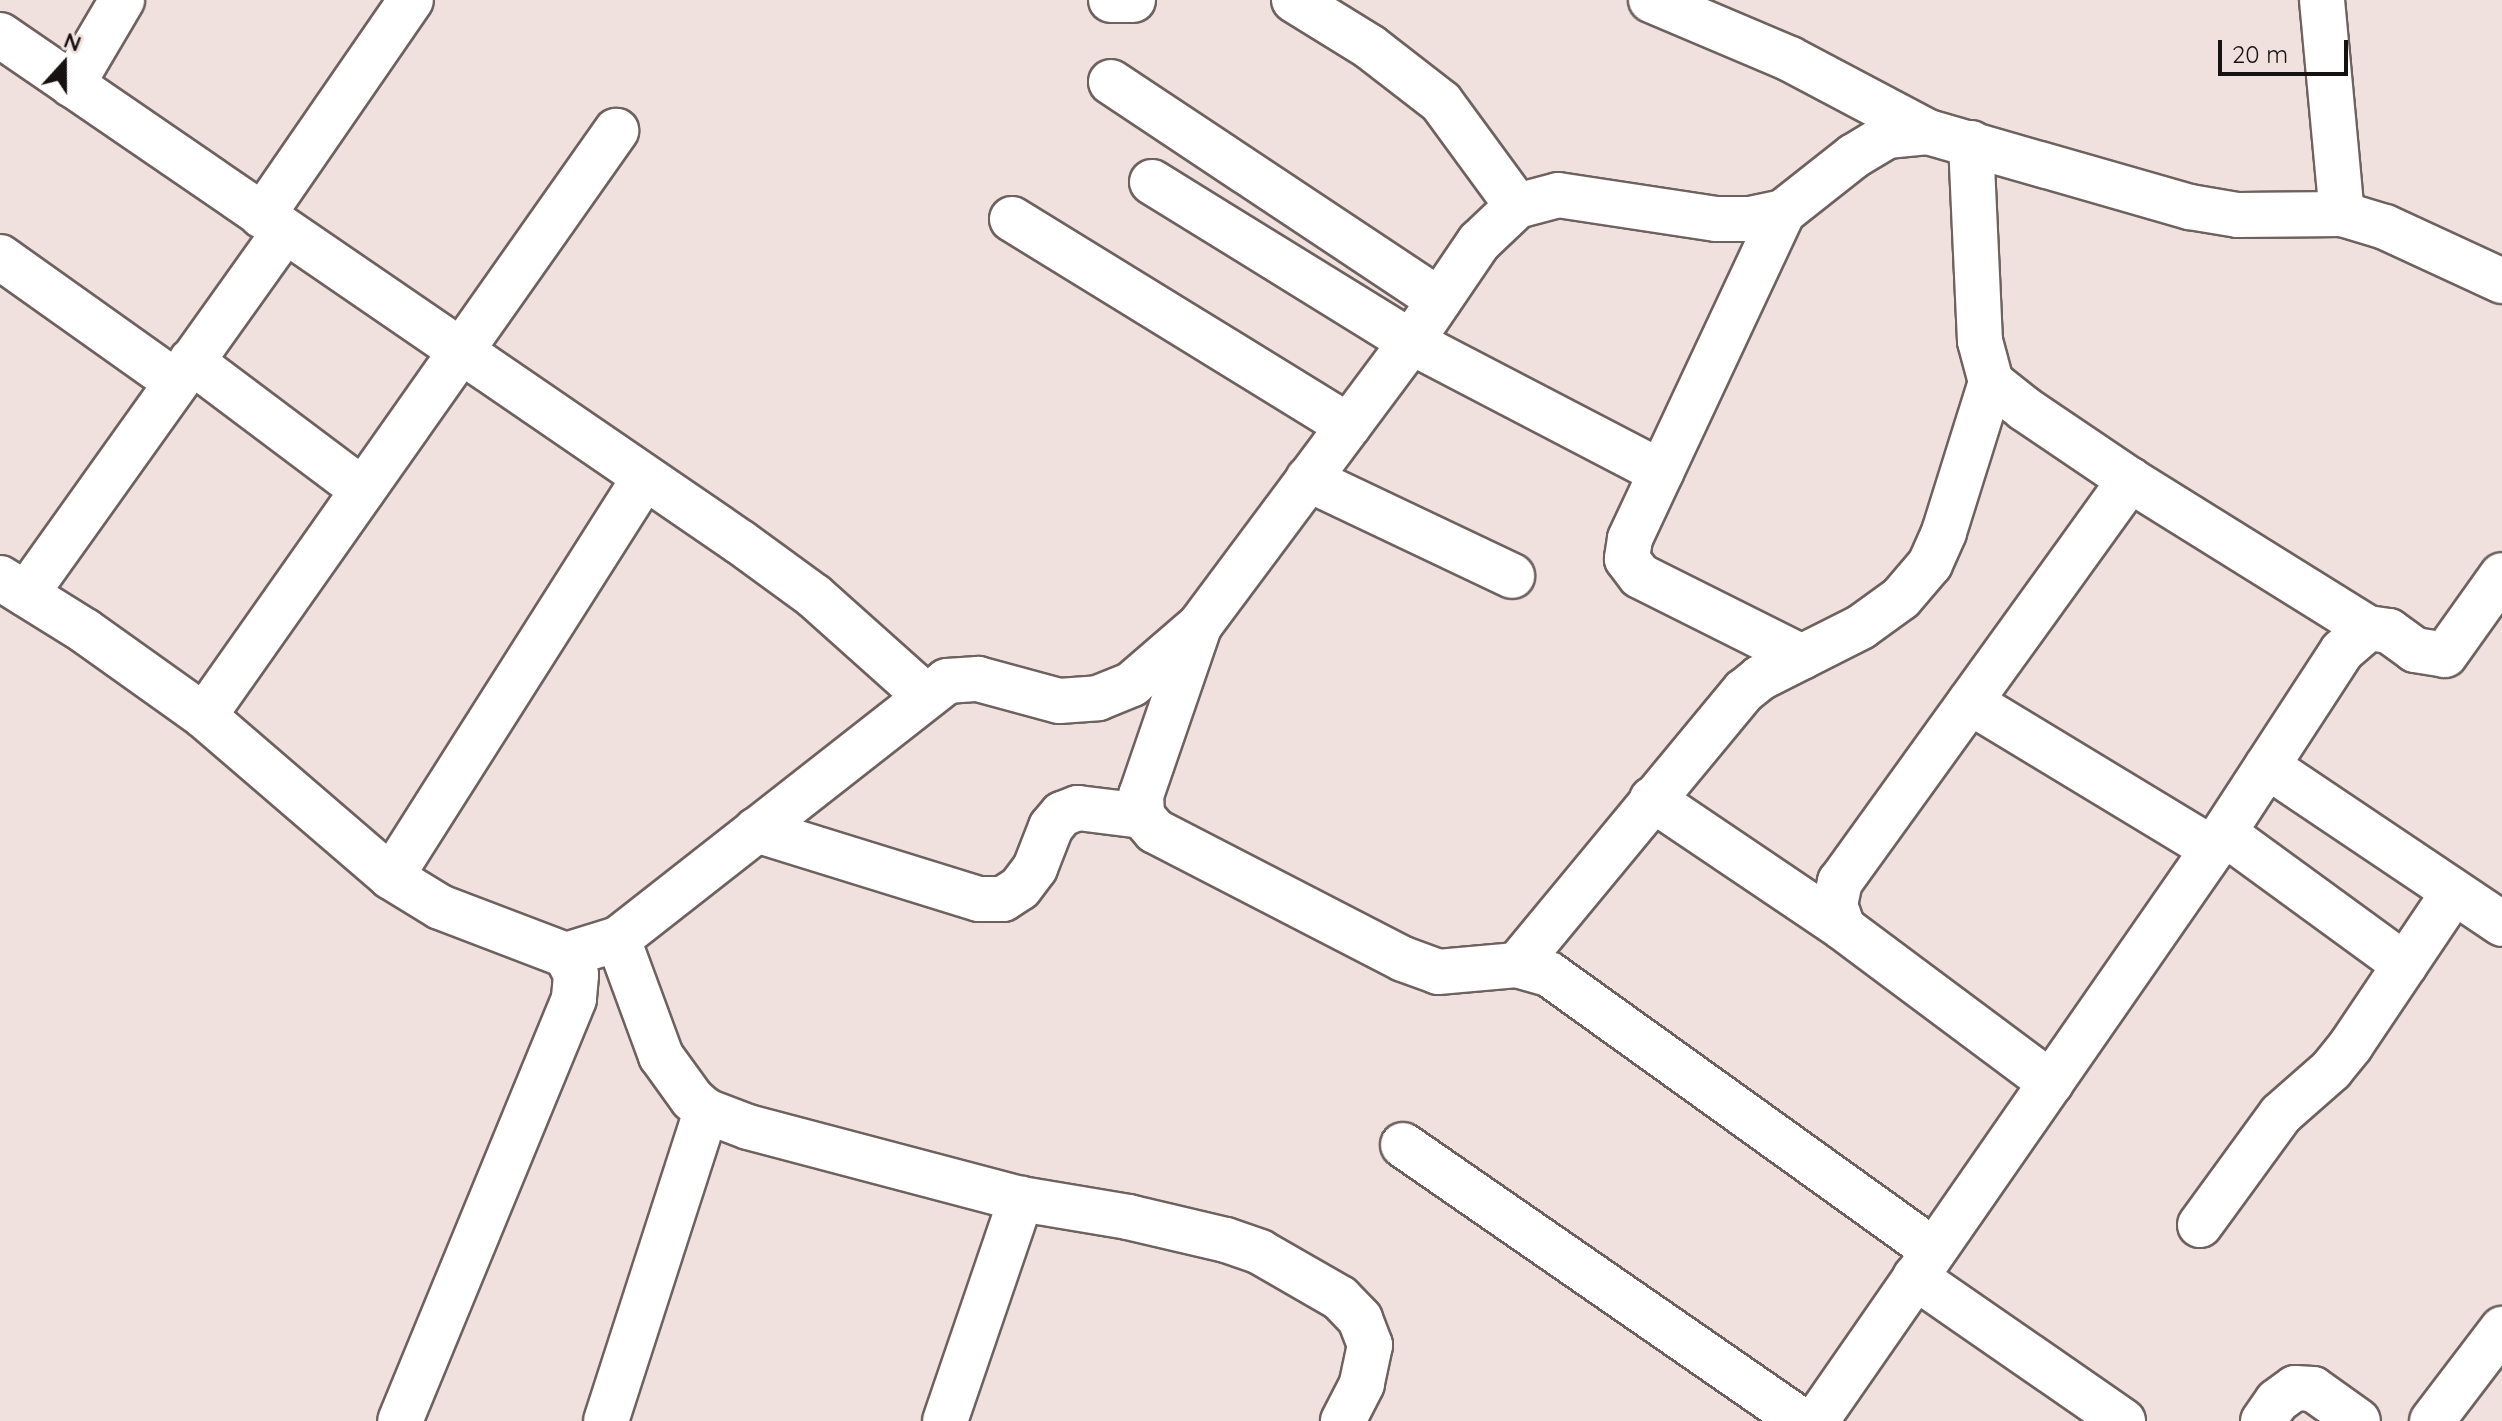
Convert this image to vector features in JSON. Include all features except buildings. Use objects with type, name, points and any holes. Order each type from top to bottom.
[{"type":"street","points":[[72,85],[122,0]]},
{"type":"street","points":[[411,0],[184,372],[13,586],[122,657],[204,716],[391,877],[440,907],[566,955],[618,939],[947,681],[978,679],[1059,701],[1098,698],[1132,684],[1200,625],[1411,342],[1479,242],[1517,206],[1558,195],[1716,219],[1750,219],[1783,212],[1854,156],[1887,136],[1928,132]]},
{"type":"street","points":[[1111,0],[1133,0]]},
{"type":"street","points":[[1651,0],[1790,59],[1928,132],[2122,191],[2190,207],[2238,215],[2342,214],[2385,227],[2502,281]]},
{"type":"street","points":[[2322,0],[2342,214]]},
{"type":"street","points":[[1311,5],[1441,102],[1517,206]]},
{"type":"street","points":[[0,35],[459,353],[740,542],[814,596],[926,696]]},
{"type":"street","points":[[1111,82],[1439,300]]},
{"type":"street","points":[[204,716],[616,131]]},
{"type":"street","points":[[1517,965],[1744,691],[1861,627],[1901,598],[1930,564],[1944,532],[1991,382],[1980,341],[1971,143]]},
{"type":"street","points":[[1152,182],[1411,342],[1661,472]]},
{"type":"street","points":[[1783,212],[1630,539],[1627,559],[1640,576],[1802,657]]},
{"type":"street","points":[[1012,219],[1348,426]]},
{"type":"street","points":[[0,257],[184,372],[363,490]]},
{"type":"street","points":[[1991,382],[2025,409],[2130,480],[2368,628],[2389,631],[2415,650],[2445,655],[2498,592]]},
{"type":"street","points":[[391,877],[644,479]]},
{"type":"street","points":[[1308,479],[1512,576]]},
{"type":"street","points":[[1843,928],[1835,905],[1840,882],[2130,480]]},
{"type":"street","points":[[1200,625],[1141,795],[1142,816],[1155,831],[1403,959],[1438,972],[1517,965],[1549,974],[1587,998],[2123,1421]]},
{"type":"street","points":[[1816,1421],[2219,841],[2342,651],[2368,628]]},
{"type":"street","points":[[1970,702],[2219,841],[2405,965]]},
{"type":"street","points":[[2267,766],[2502,924]]},
{"type":"street","points":[[1652,799],[1843,928],[2051,1083]]},
{"type":"street","points":[[756,830],[979,899],[1003,899],[1020,888],[1035,868],[1051,827],[1062,814],[1078,808],[1142,816]]},
{"type":"street","points":[[2200,1225],[2281,1114],[2331,1070],[2351,1045],[2454,892]]},
{"type":"street","points":[[618,939],[661,1056],[692,1099],[706,1111],[748,1127],[1021,1199],[1128,1217],[1226,1240],[1260,1252],[1340,1298],[1360,1319],[1370,1345],[1362,1384],[1343,1421]]},
{"type":"street","points":[[400,1421],[574,999],[576,975],[566,955]]},
{"type":"street","points":[[606,1421],[706,1111]]},
{"type":"street","points":[[1403,1145],[1802,1421]]},
{"type":"street","points":[[945,1421],[1021,1199]]},
{"type":"street","points":[[2432,1421],[2502,1329]]},
{"type":"street","points":[[2263,1421],[2277,1401],[2295,1388],[2313,1389],[2358,1421]]}]
